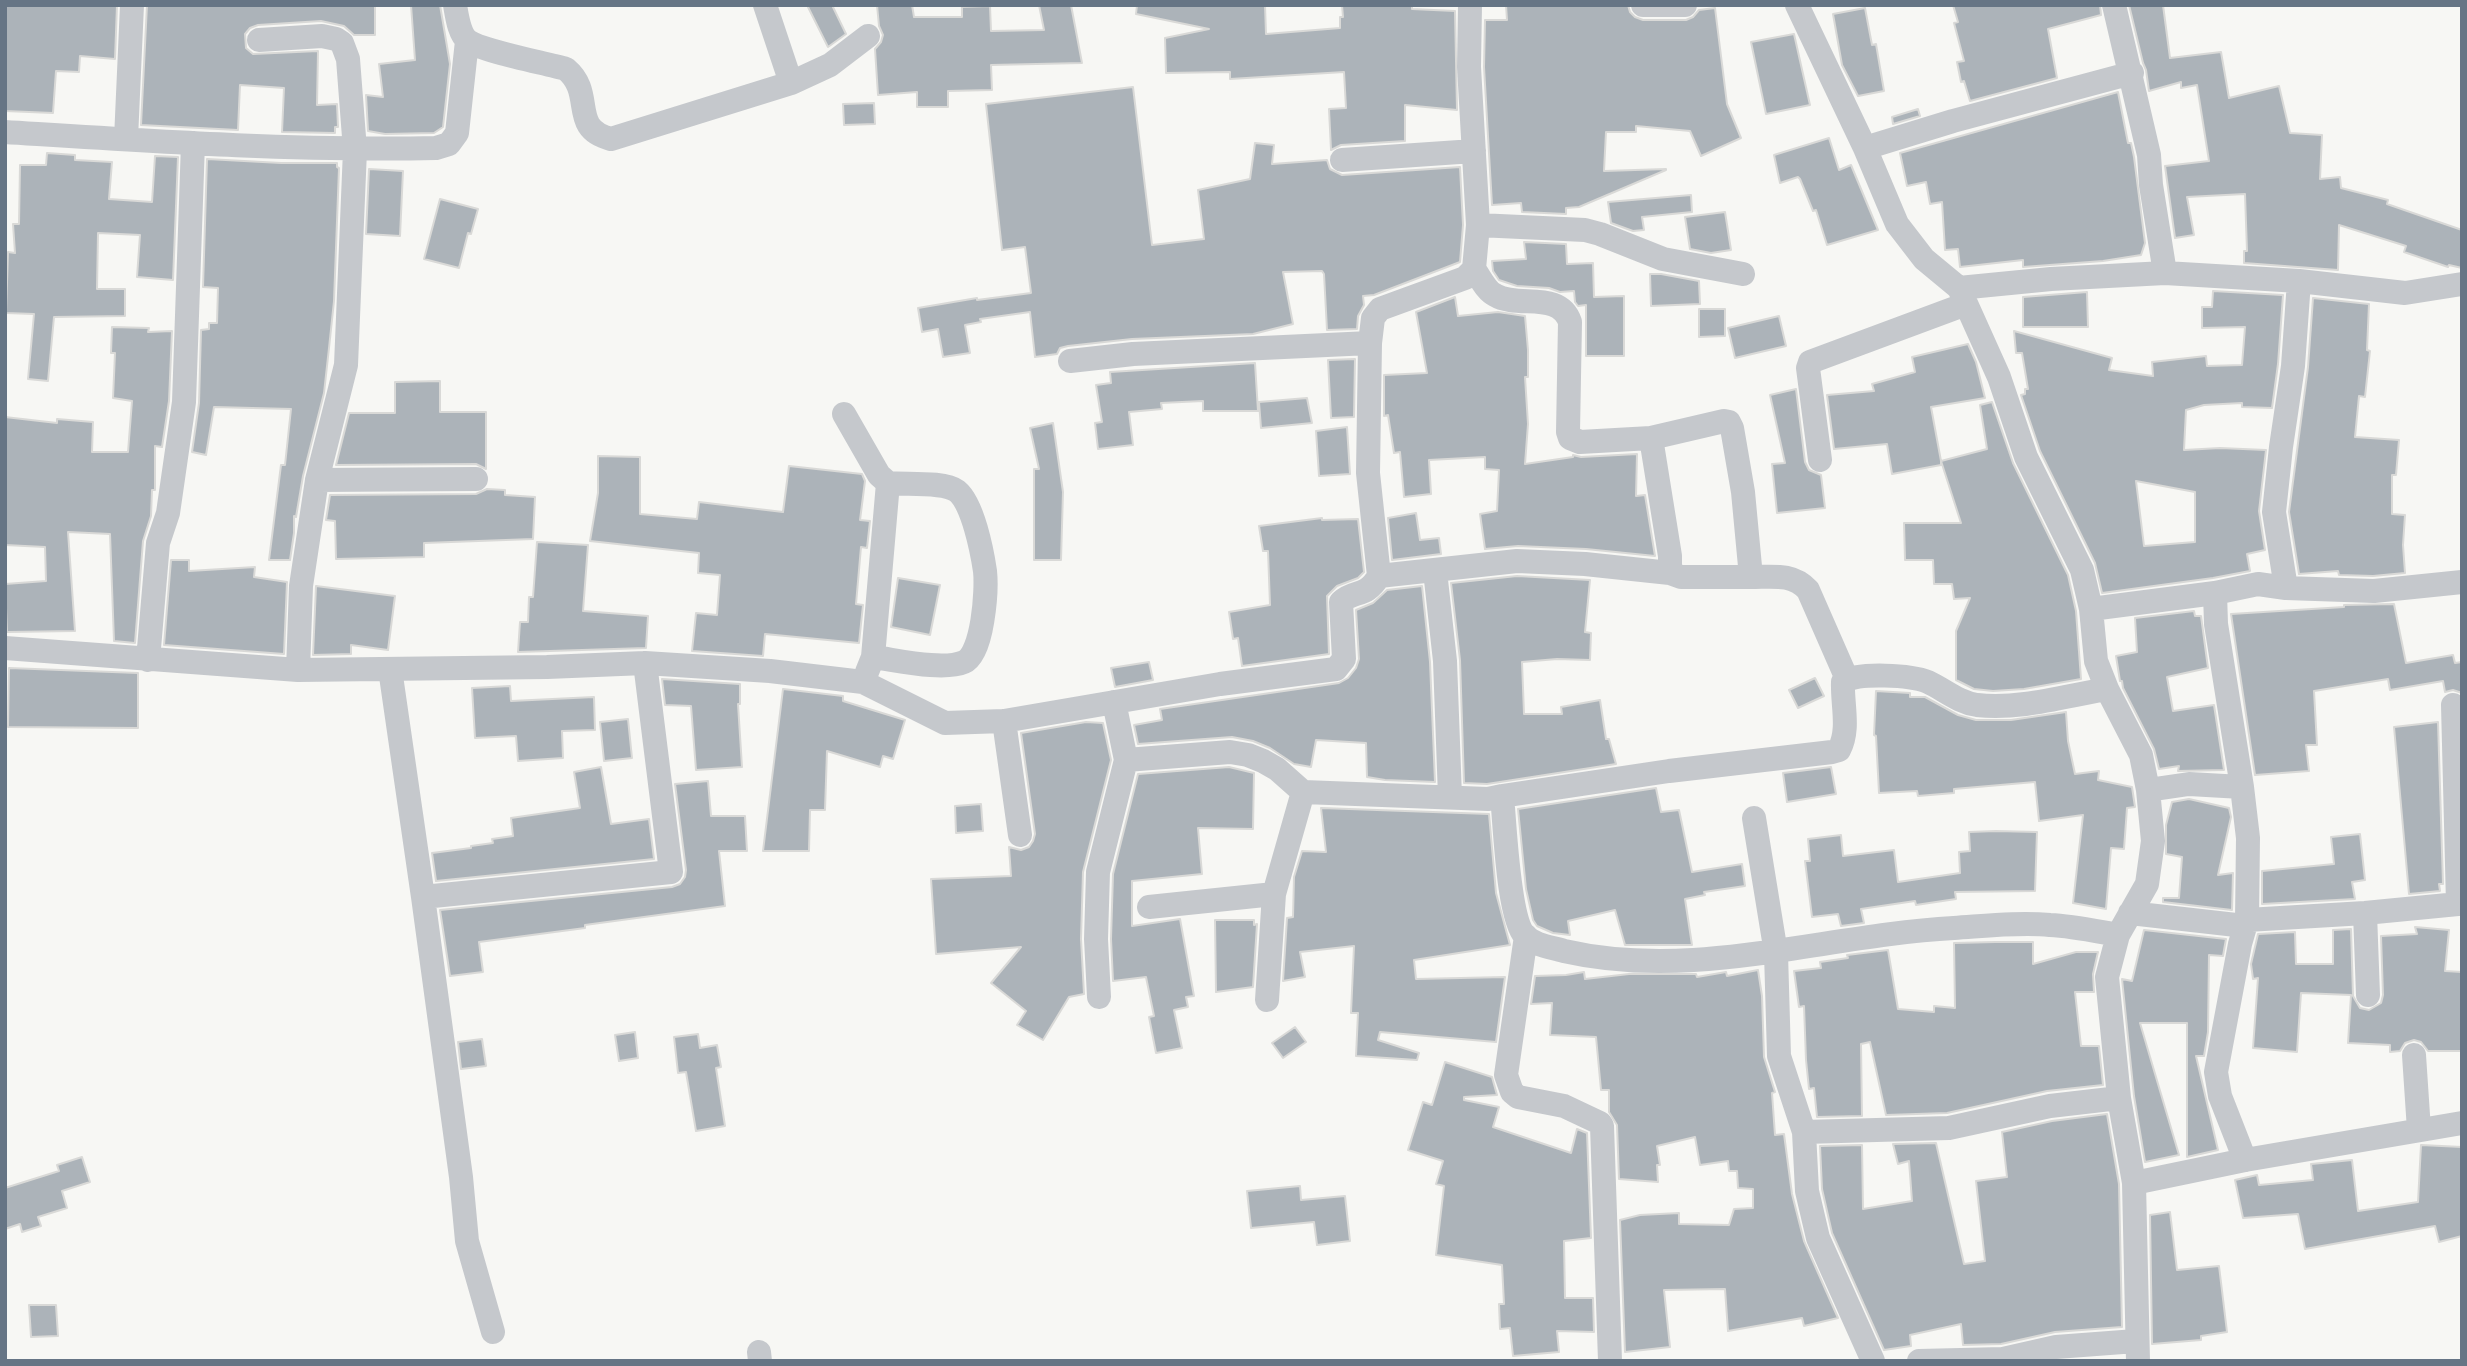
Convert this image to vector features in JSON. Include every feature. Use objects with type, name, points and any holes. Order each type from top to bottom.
[{"type":"street","points":[[126,139],[132,5]]},
{"type":"street","points":[[5,132],[193,144],[355,149],[436,148],[449,144],[457,133],[467,41],[460,29],[455,5]]},
{"type":"street","points":[[765,5],[791,83]]},
{"type":"street","points":[[5,648],[298,670],[645,663],[770,671],[863,682],[944,723],[1004,721],[1220,684],[1336,669],[1343,659],[1341,602],[1346,597],[1370,590],[1379,576],[1368,473],[1370,344],[1373,318],[1380,309],[1465,278],[1474,269],[1478,225],[1469,67],[1470,5]]},
{"type":"street","points":[[1643,5],[1685,5]]},
{"type":"street","points":[[1797,5],[1866,148],[1897,224],[1924,259],[1963,296],[1998,377],[2026,457],[2082,570],[2091,609],[2096,661],[2106,689],[2141,755],[2153,841],[2147,884],[2124,924],[2107,977],[2119,1098],[2134,1183],[2137,1351],[2056,1347],[2003,1359],[1919,1361]]},
{"type":"street","points":[[2114,5],[2149,155],[2165,273]]},
{"type":"street","points":[[259,40],[322,36],[342,43],[348,59],[355,149],[346,365],[317,480],[301,586],[298,670]]},
{"type":"street","points":[[467,41],[566,69],[580,87],[587,125],[599,136],[611,139],[791,83],[831,65],[868,36]]},
{"type":"street","points":[[1866,148],[1953,121],[2132,73]]},
{"type":"street","points":[[148,660],[158,543],[168,513],[184,402],[193,144]]},
{"type":"street","points":[[1342,160],[1474,151]]},
{"type":"street","points":[[1478,225],[1585,230],[1663,259],[1743,274]]},
{"type":"street","points":[[1474,269],[1492,295],[1505,299],[1550,303],[1567,313],[1570,322],[1570,438],[1580,442],[1651,438],[1724,421],[1730,424],[1743,492],[1751,577]]},
{"type":"street","points":[[1820,460],[1808,368],[1810,362],[1963,296],[2051,279],[2165,273],[2299,281],[2405,293],[2462,284]]},
{"type":"street","points":[[2286,588],[2274,512],[2293,366],[2299,281]]},
{"type":"street","points":[[1070,360],[1145,353],[1370,344]]},
{"type":"street","points":[[844,414],[879,475],[888,483],[936,485],[955,489],[965,500],[971,511],[985,572],[982,621],[973,656],[965,662],[937,665],[873,657]]},
{"type":"street","points":[[1651,438],[1671,556],[1670,573]]},
{"type":"street","points":[[317,480],[476,479]]},
{"type":"street","points":[[863,682],[873,657],[888,483]]},
{"type":"street","points":[[1379,576],[1517,561],[1585,564],[1670,573],[1681,577],[1789,577],[1801,582],[1808,590],[1847,679]]},
{"type":"street","points":[[1435,571],[1446,661],[1451,797]]},
{"type":"street","points":[[2091,609],[2215,593],[2258,584],[2286,588],[2374,591],[2462,582]]},
{"type":"street","points":[[2215,593],[2222,664],[2248,838],[2246,923],[2216,1072],[2220,1096],[2245,1160]]},
{"type":"street","points":[[424,897],[671,872],[645,663]]},
{"type":"street","points":[[390,669],[424,897],[467,1241],[494,1332]]},
{"type":"street","points":[[1126,760],[1230,752],[1248,755],[1277,769],[1303,792],[1488,799],[1669,771],[1839,750],[1845,730],[1843,682],[1854,677],[1916,677],[1960,701],[1977,705],[2010,705],[2106,689]]},
{"type":"street","points":[[1099,997],[1096,939],[1098,872],[1126,760],[1114,702]]},
{"type":"street","points":[[1502,796],[1513,899],[1518,925],[1526,936],[1539,945],[1636,962],[1776,953],[1867,935],[1953,928],[2049,924],[2246,923],[2460,904],[2453,705]]},
{"type":"street","points":[[1004,721],[1020,835]]},
{"type":"street","points":[[2148,790],[2189,784],[2242,787]]},
{"type":"street","points":[[1267,1000],[1274,894],[1303,792]]},
{"type":"street","points":[[1754,818],[1776,953],[1779,1056],[1804,1132],[1807,1191],[1818,1238],[1873,1361]]},
{"type":"street","points":[[1149,908],[1274,894]]},
{"type":"street","points":[[2365,913],[2368,995]]},
{"type":"street","points":[[1526,936],[1506,1075],[1512,1092],[1518,1097],[1564,1107],[1602,1126],[1610,1361]]},
{"type":"street","points":[[2413,1055],[2419,1130]]},
{"type":"street","points":[[1804,1132],[1948,1128],[2050,1106],[2119,1098]]},
{"type":"street","points":[[2134,1183],[2245,1160],[2462,1123]]},
{"type":"building","points":[[5,5],[117,5],[115,59],[80,56],[79,72],[56,71],[53,113],[5,111]]},
{"type":"building","points":[[147,5],[375,5],[375,35],[354,35],[344,26],[321,21],[258,25],[245,34],[246,48],[253,54],[318,51],[317,105],[337,104],[338,127],[335,127],[335,133],[282,132],[284,88],[240,85],[238,130],[141,125]]},
{"type":"building","points":[[411,5],[440,5],[450,64],[443,127],[434,133],[385,134],[368,131],[366,95],[383,97],[379,64],[415,60]]},
{"type":"building","points":[[807,5],[832,5],[846,34],[828,47]]},
{"type":"building","points":[[877,5],[912,5],[914,17],[962,17],[962,7],[990,6],[991,31],[1044,30],[1039,5],[1071,5],[1082,63],[991,65],[992,90],[948,91],[948,107],[917,107],[917,92],[878,95],[875,49],[883,35],[879,26]]},
{"type":"building","points":[[1137,5],[1265,5],[1266,34],[1340,28],[1342,5],[1412,5],[1412,9],[1455,11],[1457,110],[1405,105],[1405,141],[1341,145],[1331,150],[1329,109],[1346,108],[1344,72],[1230,79],[1230,72],[1166,73],[1165,38],[1209,29],[1136,14]]},
{"type":"building","points":[[1506,5],[1628,5],[1635,17],[1643,20],[1686,20],[1699,10],[1715,8],[1727,104],[1741,138],[1701,156],[1690,131],[1636,126],[1636,132],[1606,132],[1604,171],[1666,170],[1579,207],[1566,208],[1566,214],[1522,212],[1521,203],[1492,205],[1484,67],[1485,20],[1507,20]]},
{"type":"building","points":[[1953,5],[2100,5],[2101,15],[2048,29],[2057,78],[1970,101],[1964,81],[1961,82],[1957,62],[1964,61],[1954,23],[1958,22]]},
{"type":"building","points":[[2129,5],[2163,5],[2170,58],[2221,52],[2229,98],[2279,86],[2290,133],[2322,135],[2320,179],[2340,177],[2341,188],[2388,200],[2387,204],[2462,230],[2462,268],[2448,267],[2404,252],[2406,246],[2339,225],[2338,270],[2244,263],[2244,251],[2247,251],[2245,194],[2187,197],[2194,235],[2175,238],[2165,166],[2209,161],[2197,85],[2181,88],[2181,82],[2149,91]]},
{"type":"building","points":[[1865,8],[1872,45],[1876,44],[1884,91],[1858,96],[1842,65],[1833,14]]},
{"type":"building","points":[[1794,34],[1810,105],[1766,114],[1751,42]]},
{"type":"building","points":[[1133,87],[1152,245],[1204,239],[1198,190],[1250,179],[1255,143],[1274,145],[1272,164],[1327,160],[1330,169],[1342,175],[1460,167],[1463,225],[1460,262],[1374,295],[1363,296],[1364,305],[1358,316],[1357,329],[1327,330],[1322,271],[1283,272],[1293,324],[1253,334],[1132,339],[1068,346],[1060,348],[1057,354],[1035,357],[1030,312],[980,319],[981,322],[965,325],[970,353],[943,357],[938,329],[922,332],[918,308],[977,298],[1031,293],[1025,247],[1002,250],[986,104]]},
{"type":"building","points":[[2118,92],[2128,143],[2131,143],[2134,157],[2145,243],[2141,255],[2103,261],[2023,267],[2023,260],[1960,267],[1958,249],[1945,250],[1942,202],[1930,204],[1926,182],[1907,186],[1900,153]]},
{"type":"building","points":[[874,103],[875,124],[844,125],[843,104]]},
{"type":"building","points":[[1918,109],[1920,116],[1893,124],[1892,117]]},
{"type":"building","points":[[1829,138],[1839,170],[1851,165],[1878,230],[1827,245],[1816,210],[1813,211],[1800,179],[1798,177],[1780,183],[1774,155]]},
{"type":"building","points":[[47,153],[75,155],[75,160],[112,162],[109,199],[152,202],[155,156],[178,157],[173,280],[137,277],[140,235],[98,233],[97,289],[125,289],[125,316],[54,317],[48,381],[28,379],[34,314],[6,313],[8,252],[15,253],[13,224],[19,224],[20,165],[46,165]]},
{"type":"building","points":[[207,159],[337,163],[339,168],[334,301],[324,393],[303,476],[296,517],[294,516],[290,560],[269,560],[281,465],[285,465],[291,409],[214,407],[206,455],[192,452],[199,403],[201,330],[209,329],[209,323],[217,323],[218,288],[203,287]]},
{"type":"building","points":[[369,169],[403,171],[400,236],[366,234]]},
{"type":"building","points":[[1691,195],[1692,212],[1642,217],[1644,230],[1633,231],[1611,223],[1608,202]]},
{"type":"building","points":[[440,199],[478,209],[471,234],[468,233],[459,268],[424,259]]},
{"type":"building","points":[[1725,212],[1731,250],[1711,253],[1690,249],[1685,217]]},
{"type":"building","points":[[1524,242],[1566,244],[1567,264],[1593,263],[1594,297],[1624,296],[1624,356],[1586,356],[1586,305],[1578,306],[1574,291],[1560,292],[1549,288],[1517,286],[1499,280],[1493,271],[1492,261],[1526,259]]},
{"type":"building","points":[[1650,274],[1699,281],[1700,304],[1651,306]]},
{"type":"building","points":[[2213,291],[2283,295],[2272,408],[2242,407],[2242,403],[2204,405],[2186,410],[2184,450],[2266,450],[2259,511],[2265,550],[2247,554],[2250,571],[2102,593],[2095,563],[2040,451],[2021,395],[2028,389],[2022,353],[2016,353],[2014,331],[2112,358],[2109,370],[2153,376],[2152,362],[2206,356],[2207,366],[2242,365],[2245,327],[2202,328],[2202,307],[2212,307]],"holes":[[[2136,481],[2195,492],[2195,542],[2144,546]]]},
{"type":"building","points":[[2087,292],[2088,327],[2023,327],[2023,297]]},
{"type":"building","points":[[1455,297],[1458,316],[1498,312],[1525,316],[1528,424],[1525,464],[1573,455],[1581,457],[1637,454],[1636,496],[1645,495],[1655,556],[1518,546],[1485,549],[1480,514],[1497,511],[1499,470],[1485,469],[1485,457],[1429,460],[1431,494],[1404,497],[1400,452],[1394,453],[1388,415],[1384,416],[1384,375],[1427,373],[1416,312]]},
{"type":"building","points":[[2313,298],[2369,304],[2367,350],[2370,351],[2365,397],[2359,396],[2355,437],[2399,440],[2396,475],[2392,475],[2392,514],[2405,515],[2405,573],[2373,576],[2339,575],[2338,571],[2299,574],[2289,512],[2308,367]]},
{"type":"building","points":[[1699,309],[1725,309],[1725,336],[1699,337]]},
{"type":"building","points":[[1779,316],[1786,346],[1735,358],[1728,328]]},
{"type":"building","points":[[112,327],[149,328],[148,332],[172,331],[169,401],[162,447],[155,446],[155,490],[152,490],[151,516],[143,541],[135,643],[114,641],[110,534],[68,532],[75,631],[7,632],[5,584],[46,581],[45,547],[5,545],[5,417],[57,423],[57,419],[93,422],[92,452],[128,452],[132,401],[113,398],[115,353],[111,353]]},
{"type":"building","points":[[1968,344],[1976,362],[1985,398],[1931,407],[1941,465],[1892,474],[1887,444],[1834,449],[1827,395],[1874,391],[1872,384],[1915,372],[1912,357]]},
{"type":"building","points":[[1355,359],[1354,417],[1331,418],[1328,360]]},
{"type":"building","points":[[1255,363],[1258,411],[1203,411],[1203,401],[1161,403],[1162,409],[1129,412],[1133,445],[1098,449],[1095,423],[1102,422],[1096,385],[1111,383],[1110,372]]},
{"type":"building","points":[[440,381],[440,412],[486,412],[486,469],[476,464],[336,465],[349,413],[395,413],[395,382]]},
{"type":"building","points":[[1796,389],[1805,462],[1809,470],[1821,475],[1825,508],[1777,513],[1772,464],[1785,463],[1770,395]]},
{"type":"building","points":[[1307,398],[1312,423],[1261,428],[1259,402]]},
{"type":"building","points":[[1992,402],[2013,463],[2068,575],[2076,611],[2081,679],[2024,689],[1993,691],[1974,689],[1956,680],[1956,631],[1970,598],[1954,599],[1952,584],[1934,584],[1933,560],[1905,560],[1904,523],[1961,523],[1941,461],[1987,449],[1980,405]]},
{"type":"building","points":[[1053,423],[1063,492],[1061,560],[1034,560],[1034,469],[1039,469],[1030,428]]},
{"type":"building","points":[[1347,427],[1350,474],[1319,476],[1316,431]]},
{"type":"building","points":[[598,456],[640,457],[640,514],[697,519],[699,502],[783,512],[789,466],[862,474],[865,481],[860,520],[870,521],[867,548],[861,547],[856,604],[863,605],[859,643],[765,634],[763,656],[692,651],[696,613],[717,615],[720,575],[698,573],[699,553],[590,541],[598,493]]},
{"type":"building","points":[[487,489],[505,490],[505,495],[535,497],[533,539],[424,543],[424,557],[336,559],[335,521],[326,520],[330,495],[476,494]]},
{"type":"building","points":[[1416,513],[1420,540],[1439,538],[1441,554],[1392,560],[1388,518]]},
{"type":"building","points":[[1322,518],[1358,519],[1364,572],[1358,578],[1337,586],[1327,596],[1329,654],[1242,666],[1238,638],[1233,639],[1229,612],[1270,605],[1268,551],[1263,551],[1259,526]]},
{"type":"building","points":[[537,542],[588,545],[583,611],[648,616],[646,648],[518,652],[520,622],[528,622],[529,597],[533,597]]},
{"type":"building","points":[[171,560],[189,560],[189,571],[255,567],[254,577],[287,582],[284,654],[164,645]]},
{"type":"building","points":[[1517,576],[1590,580],[1585,632],[1591,633],[1590,660],[1522,662],[1524,714],[1562,714],[1561,707],[1600,700],[1606,739],[1609,739],[1616,764],[1487,784],[1464,783],[1460,660],[1451,583]]},
{"type":"building","points":[[898,578],[940,585],[930,635],[891,627]]},
{"type":"building","points":[[316,586],[395,596],[388,650],[351,645],[351,654],[313,655]]},
{"type":"building","points":[[1422,586],[1430,662],[1435,782],[1367,777],[1366,743],[1316,740],[1311,767],[1294,764],[1270,748],[1253,741],[1232,737],[1138,744],[1134,725],[1162,720],[1160,709],[1339,683],[1348,678],[1359,659],[1356,610],[1373,603],[1387,590]]},
{"type":"building","points":[[2394,604],[2406,663],[2453,655],[2455,663],[2462,662],[2462,693],[2453,690],[2445,692],[2443,681],[2390,690],[2388,679],[2314,691],[2317,745],[2306,745],[2309,771],[2255,775],[2231,614]]},
{"type":"building","points":[[2194,611],[2195,616],[2201,616],[2208,668],[2167,677],[2173,711],[2214,705],[2224,770],[2178,771],[2179,766],[2159,769],[2154,749],[2120,681],[2116,656],[2137,652],[2135,618]]},
{"type":"building","points":[[1149,662],[1153,680],[1115,687],[1111,668]]},
{"type":"building","points":[[9,668],[138,673],[138,728],[8,727]]},
{"type":"building","points":[[1815,678],[1824,696],[1798,708],[1789,690]]},
{"type":"building","points":[[662,679],[740,684],[738,704],[742,767],[696,770],[691,706],[665,705]]},
{"type":"building","points":[[510,686],[511,701],[594,697],[595,730],[562,731],[563,758],[518,761],[516,736],[475,738],[472,688]]},
{"type":"building","points":[[783,689],[843,696],[843,701],[905,720],[893,759],[883,756],[880,767],[827,751],[825,810],[810,810],[809,851],[763,851]]},
{"type":"building","points":[[1876,691],[1910,693],[1910,697],[1925,697],[1958,715],[1976,720],[2011,720],[2066,712],[2068,741],[2075,774],[2099,771],[2098,780],[2132,787],[2135,807],[2127,808],[2124,849],[2111,848],[2106,909],[2073,903],[2083,815],[2039,821],[2035,782],[1954,789],[1954,793],[1918,796],[1917,791],[1879,793],[1874,735]]},
{"type":"building","points":[[628,719],[632,758],[604,761],[600,722]]},
{"type":"building","points":[[1086,722],[1103,723],[1111,760],[1083,872],[1081,939],[1084,994],[1069,997],[1043,1040],[1017,1025],[1026,1011],[991,983],[1021,947],[936,954],[931,879],[1011,876],[1009,847],[1021,850],[1029,847],[1035,834],[1021,733]]},
{"type":"building","points":[[2438,722],[2443,884],[2439,884],[2440,891],[2409,894],[2394,727]]},
{"type":"building","points":[[601,767],[611,824],[649,819],[654,859],[436,881],[432,853],[471,848],[493,843],[492,839],[513,836],[511,818],[580,808],[574,772]]},
{"type":"building","points":[[1229,767],[1254,773],[1253,829],[1198,828],[1202,874],[1132,881],[1132,926],[1180,919],[1194,996],[1186,997],[1188,1007],[1174,1010],[1182,1048],[1156,1053],[1149,1017],[1154,1016],[1146,977],[1113,981],[1113,874],[1138,774]]},
{"type":"building","points":[[1831,767],[1836,794],[1787,802],[1783,773]]},
{"type":"building","points":[[708,781],[711,816],[745,816],[747,851],[719,851],[725,906],[479,942],[483,972],[450,976],[440,910],[672,887],[680,884],[686,870],[675,784]]},
{"type":"building","points":[[1656,788],[1661,812],[1679,810],[1692,872],[1742,864],[1745,886],[1704,892],[1705,895],[1685,899],[1692,945],[1625,945],[1615,910],[1568,921],[1570,935],[1553,933],[1537,926],[1533,920],[1526,889],[1518,809]]},
{"type":"building","points":[[2189,799],[2229,808],[2231,817],[2218,875],[2233,873],[2232,910],[2163,902],[2163,898],[2179,898],[2182,857],[2166,854],[2166,825],[2172,802]]},
{"type":"building","points":[[981,804],[983,831],[956,833],[955,806]]},
{"type":"building","points":[[1321,808],[1489,814],[1496,893],[1510,945],[1414,960],[1416,979],[1505,977],[1496,1042],[1380,1032],[1378,1040],[1419,1053],[1417,1060],[1356,1056],[1358,1013],[1351,1013],[1354,946],[1300,952],[1305,977],[1283,981],[1287,918],[1293,917],[1294,877],[1302,851],[1326,852]]},
{"type":"building","points":[[1969,832],[2037,832],[2035,891],[1955,892],[1956,899],[1916,905],[1915,901],[1861,909],[1864,923],[1841,926],[1838,914],[1812,917],[1805,861],[1810,861],[1808,839],[1841,835],[1843,856],[1894,850],[1898,882],[1960,873],[1959,852],[1970,851]]},
{"type":"building","points":[[2360,834],[2365,880],[2352,882],[2355,899],[2262,904],[2262,871],[2334,864],[2331,837]]},
{"type":"building","points":[[1215,920],[1254,920],[1254,925],[1257,924],[1253,987],[1216,992]]},
{"type":"building","points":[[2415,927],[2449,930],[2445,971],[2462,972],[2462,1051],[2428,1051],[2421,1042],[2414,1040],[2405,1043],[2400,1051],[2390,1052],[2390,1045],[2348,1043],[2351,995],[2301,993],[2297,1052],[2253,1048],[2258,978],[2253,979],[2251,964],[2258,934],[2295,932],[2296,964],[2333,964],[2333,930],[2351,929],[2353,996],[2360,1008],[2369,1010],[2381,1003],[2383,995],[2381,936],[2417,934]]},
{"type":"building","points":[[2144,930],[2226,939],[2223,956],[2209,955],[2208,1032],[2204,1056],[2196,1056],[2218,1150],[2187,1157],[2187,1023],[2140,1023],[2179,1155],[2145,1162],[2134,1096],[2122,979],[2132,981]]},
{"type":"building","points":[[2033,942],[2033,964],[2076,952],[2098,952],[2093,974],[2094,992],[2075,992],[2081,1046],[2099,1046],[2103,1085],[2047,1091],[1947,1113],[1886,1115],[1870,1042],[1861,1044],[1862,1116],[1817,1117],[1814,1088],[1809,1089],[1804,1006],[1799,1007],[1794,971],[1821,968],[1820,962],[1848,958],[1847,955],[1888,950],[1898,1009],[1934,1012],[1934,1006],[1955,1008],[1954,943]]},
{"type":"building","points":[[1758,970],[1762,996],[1764,1057],[1775,1092],[1772,1093],[1775,1135],[1784,1134],[1792,1194],[1804,1241],[1838,1318],[1804,1326],[1802,1318],[1728,1331],[1725,1289],[1664,1290],[1670,1347],[1625,1352],[1620,1220],[1640,1215],[1679,1213],[1679,1224],[1729,1225],[1734,1209],[1753,1208],[1753,1189],[1738,1188],[1737,1171],[1729,1171],[1728,1161],[1700,1165],[1695,1137],[1657,1146],[1660,1165],[1657,1165],[1658,1182],[1619,1179],[1617,1125],[1609,1112],[1609,1090],[1601,1090],[1596,1037],[1550,1035],[1552,1003],[1531,1004],[1535,976],[1584,972],[1585,979],[1629,974],[1696,974],[1697,977],[1726,972],[1727,976]]},
{"type":"building","points":[[1295,1027],[1306,1042],[1283,1058],[1272,1043]]},
{"type":"building","points":[[635,1032],[638,1058],[619,1061],[615,1035]]},
{"type":"building","points":[[698,1034],[700,1048],[717,1045],[721,1067],[716,1068],[725,1126],[696,1131],[686,1072],[678,1073],[674,1037]]},
{"type":"building","points":[[482,1039],[486,1066],[461,1069],[458,1042]]},
{"type":"building","points":[[1445,1062],[1492,1077],[1497,1095],[1464,1097],[1464,1100],[1499,1107],[1493,1127],[1571,1153],[1577,1129],[1587,1133],[1591,1238],[1564,1241],[1565,1298],[1593,1298],[1594,1332],[1557,1331],[1559,1352],[1513,1356],[1510,1328],[1500,1329],[1499,1304],[1504,1304],[1502,1265],[1436,1255],[1444,1186],[1436,1184],[1443,1161],[1408,1150],[1423,1102],[1432,1105]]},
{"type":"building","points":[[2107,1114],[2119,1184],[2122,1327],[2055,1332],[2001,1344],[1963,1345],[1961,1324],[1910,1335],[1911,1346],[1884,1350],[1832,1233],[1822,1189],[1820,1146],[1862,1145],[1863,1209],[1912,1201],[1909,1161],[1898,1164],[1893,1144],[1936,1143],[1964,1264],[1985,1261],[1976,1181],[2007,1177],[2002,1132],[2052,1121]]},
{"type":"building","points":[[2421,1145],[2462,1147],[2462,1236],[2439,1242],[2435,1226],[2305,1249],[2298,1214],[2243,1218],[2235,1180],[2257,1175],[2259,1185],[2313,1180],[2311,1164],[2352,1160],[2358,1211],[2418,1202]]},
{"type":"building","points":[[82,1157],[90,1182],[62,1191],[67,1208],[38,1217],[41,1226],[22,1232],[20,1224],[5,1229],[5,1188],[59,1171],[57,1165]]},
{"type":"building","points":[[1300,1186],[1301,1200],[1345,1196],[1350,1241],[1317,1245],[1314,1222],[1251,1228],[1247,1191]]},
{"type":"building","points":[[2170,1212],[2177,1270],[2219,1266],[2227,1332],[2201,1336],[2201,1340],[2152,1344],[2150,1215]]},
{"type":"building","points":[[29,1305],[56,1305],[58,1336],[31,1337]]}]
